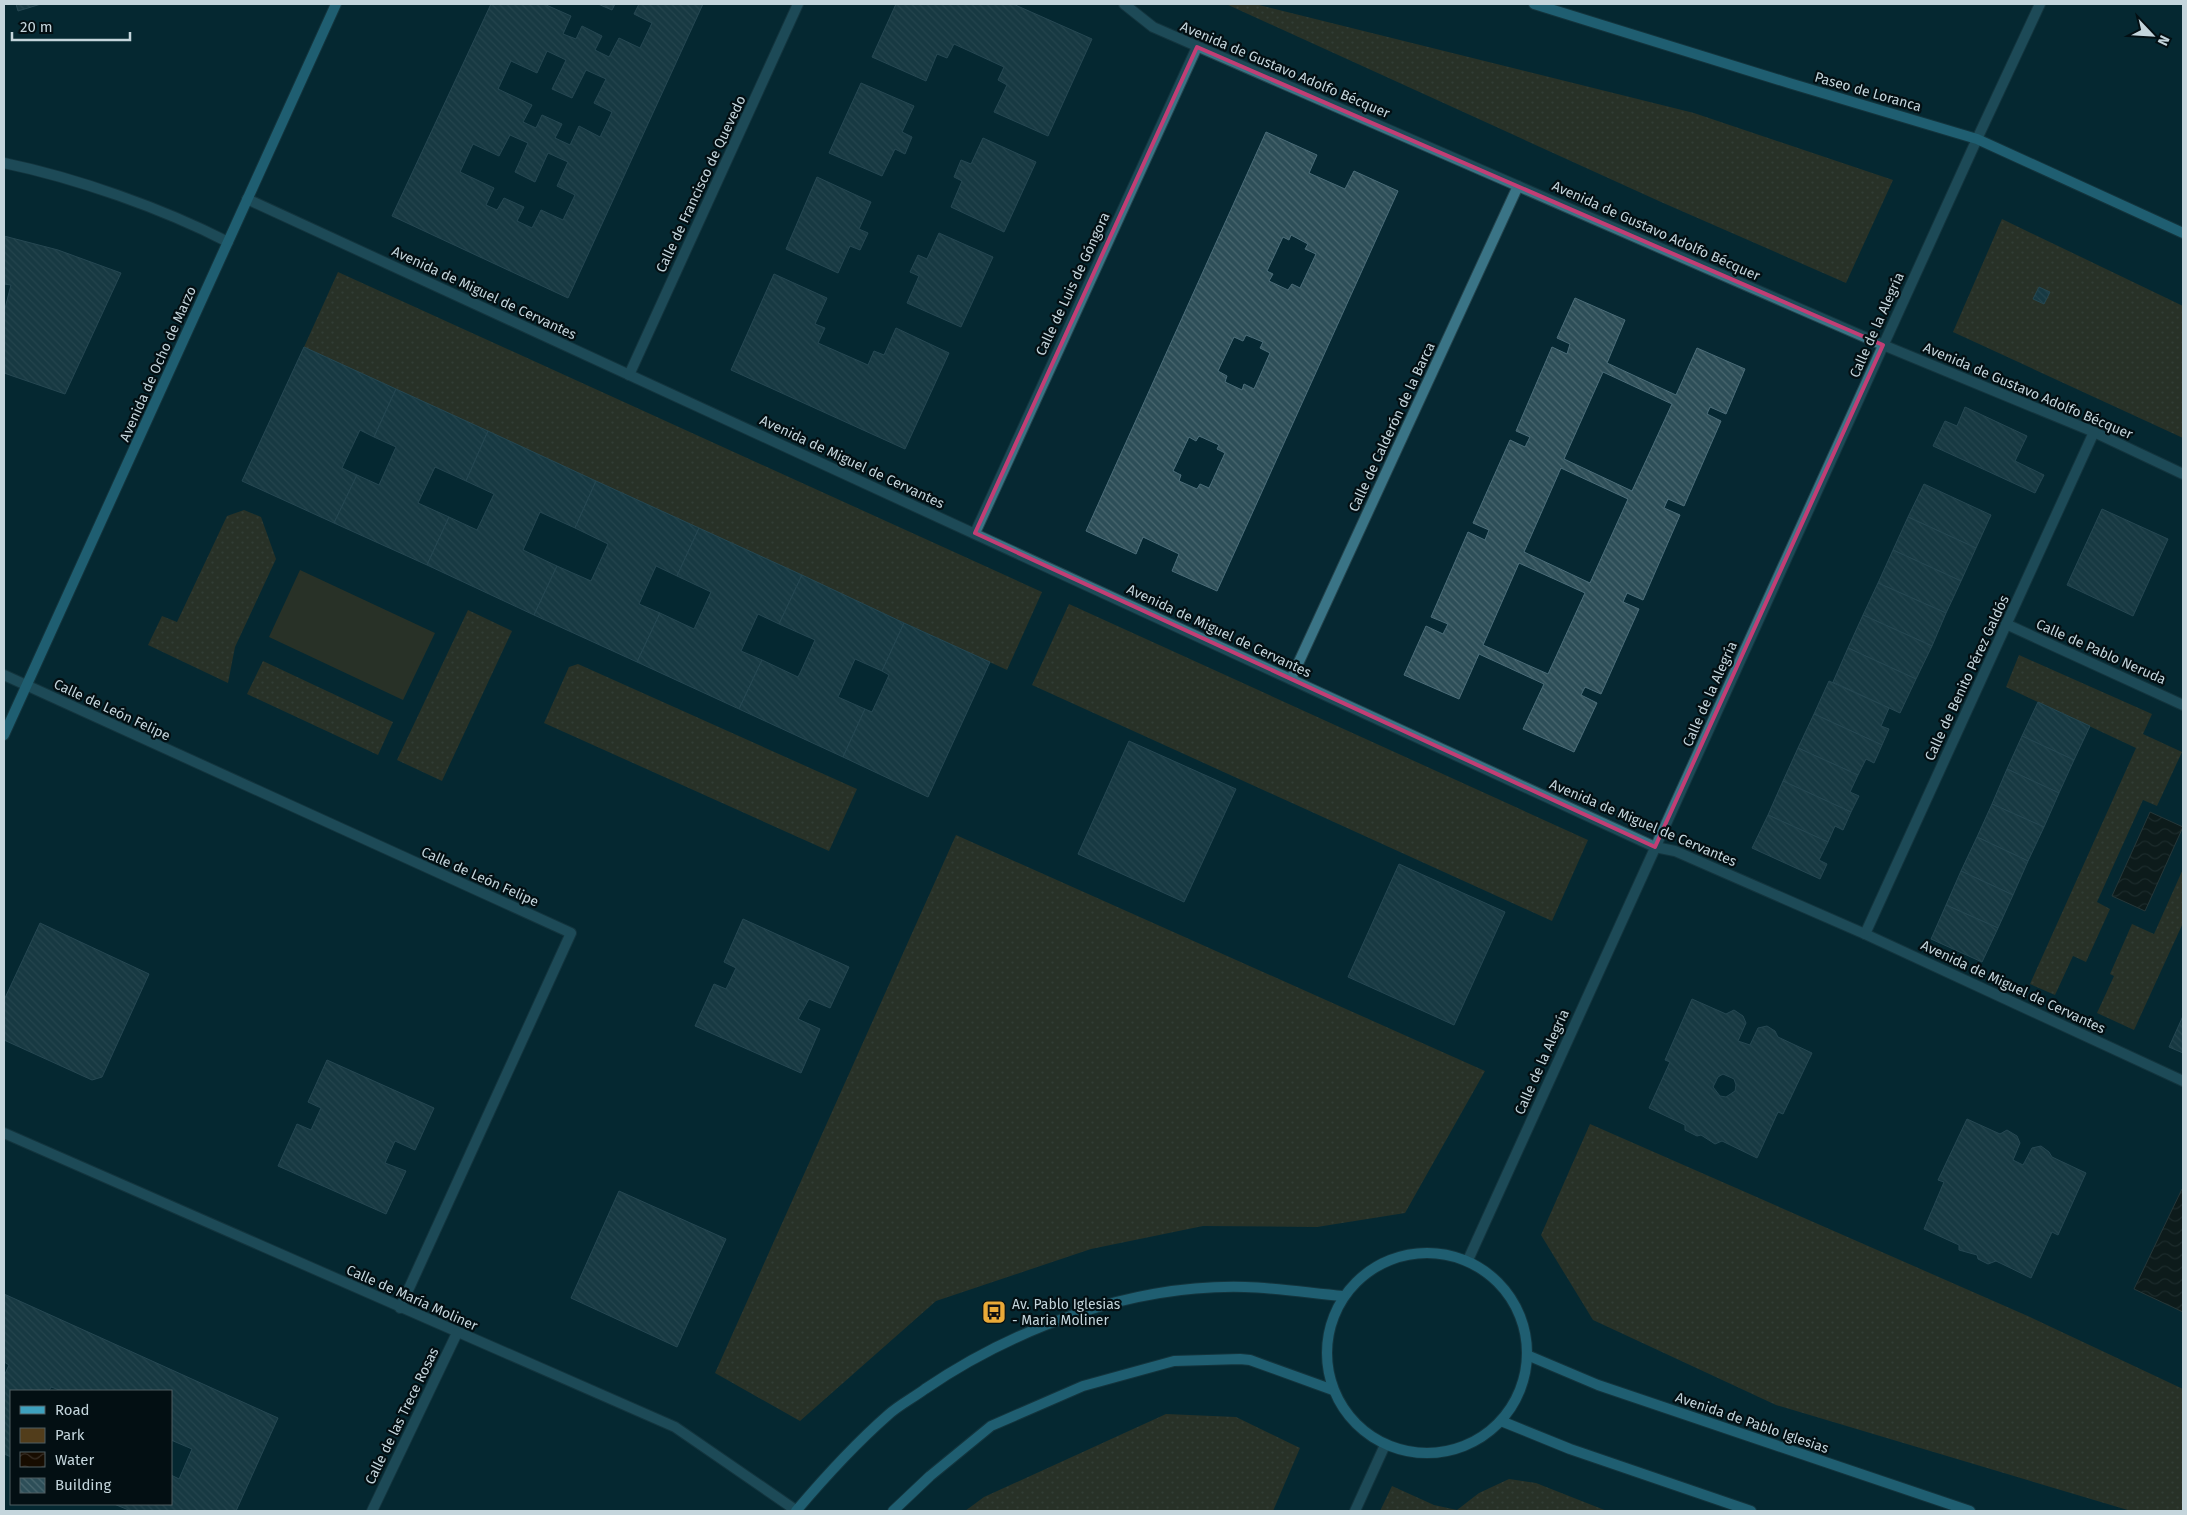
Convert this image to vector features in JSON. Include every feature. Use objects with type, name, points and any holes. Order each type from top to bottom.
[{"type":"main road","name":"Avenida de Ocho de Marzo","points":[[4,735],[336,4]]},
{"type":"main road","name":"Paseo de Loranca","points":[[1534,4],[1789,84],[1977,139],[2183,233]]},
{"type":"main road","points":[[1426,1252],[1468,1260],[1501,1284],[1522,1317],[1528,1355],[1520,1391],[1501,1421],[1466,1446],[1423,1454],[1385,1445],[1352,1421],[1333,1390],[1326,1342],[1343,1296],[1360,1276],[1382,1262],[1426,1252]]},
{"type":"main road","points":[[796,1511],[851,1450],[889,1414],[954,1369],[1007,1342],[1063,1317],[1170,1291],[1244,1287],[1343,1296]]},
{"type":"main road","name":"Avenida de Pablo Iglesias","points":[[1528,1355],[1598,1385],[1970,1511]]},
{"type":"main road","points":[[893,1511],[930,1476],[991,1426],[1082,1386],[1174,1361],[1240,1359],[1250,1360],[1333,1390]]},
{"type":"main road","points":[[1501,1421],[1570,1449],[1751,1511]]},
{"type":"street","name":"Calle de Francisco de Quevedo","points":[[629,375],[798,4]]},
{"type":"street","name":"Avenida de Gustavo Adolfo Bécquer","points":[[1124,4],[1153,28],[1883,345],[2094,432],[2183,474]]},
{"type":"street","name":"Calle de la Alegría","points":[[1468,1260],[1883,345],[2040,4]]},
{"type":"street","name":"Calle de Luis de Góngora","points":[[975,533],[1197,47]]},
{"type":"street","points":[[4,163],[32,168],[145,205],[228,242]]},
{"type":"street","name":"Calle de Calderón de la Barca","points":[[1290,679],[1518,186]]},
{"type":"street","name":"Avenida de Miguel de Cervantes","points":[[247,199],[1655,847],[1675,851],[1864,934],[2183,1081]]},
{"type":"street","name":"Calle de Benito Pérez Galdós","points":[[1864,934],[2094,432]]},
{"type":"street","name":"Calle de Pablo Neruda","points":[[2006,624],[2183,705]]},
{"type":"street","name":"Calle de León Felipe","points":[[4,675],[571,933],[400,1308]]},
{"type":"street","name":"Calle de María Moliner","points":[[4,1133],[675,1427],[796,1511]]},
{"type":"street","name":"Calle de las Trece Rosas","points":[[372,1511],[457,1333]]},
{"type":"street","points":[[1355,1511],[1385,1445]]},
{"type":"highlighted area","points":[[1197,47],[1883,345],[1655,847],[975,533]]},
{"type":"green space","points":[[1226,4],[1255,4],[1694,113],[1893,180],[1846,283],[1661,202]]},
{"type":"green space","points":[[2002,219],[2183,306],[2183,438],[1953,332]]},
{"type":"green space","points":[[338,272],[1042,592],[1007,670],[304,347]]},
{"type":"green space","points":[[244,510],[261,517],[276,559],[235,647],[228,683],[148,645],[162,616],[177,622],[227,516]]},
{"type":"green space","points":[[300,570],[435,633],[403,700],[269,637]]},
{"type":"green space","points":[[1069,604],[1588,840],[1552,921],[1032,685]]},
{"type":"green space","points":[[468,610],[512,631],[442,781],[397,760]]},
{"type":"green space","points":[[2019,655],[2152,714],[2143,734],[2182,752],[2157,806],[2143,800],[2097,902],[2110,909],[2086,962],[2073,956],[2055,995],[2030,984],[2136,748],[2006,687]]},
{"type":"green space","points":[[263,661],[393,722],[378,755],[247,694]]},
{"type":"green space","points":[[578,664],[857,789],[829,851],[544,723],[569,667]]},
{"type":"green space","points":[[956,835],[1485,1071],[1405,1213],[1317,1227],[1203,1226],[1091,1249],[936,1301],[800,1421],[715,1373]]},
{"type":"green space","points":[[2183,869],[2183,923],[2134,1030],[2097,1013],[2114,976],[2110,974],[2132,924],[2154,934]]},
{"type":"green space","points":[[1590,1124],[2030,1317],[2183,1389],[2183,1511],[2131,1511],[1776,1405],[1593,1320],[1541,1235]]},
{"type":"green space","points":[[1166,1414],[1236,1417],[1300,1448],[1273,1511],[965,1511],[984,1497]]},
{"type":"green space","points":[[1509,1479],[1536,1483],[1607,1511],[1380,1511],[1392,1486],[1434,1505],[1457,1510],[1479,1493]]},
{"type":"water","points":[[2150,812],[2183,827],[2145,911],[2112,896]]},
{"type":"water","points":[[2183,1189],[2183,1312],[2134,1289]]},
{"type":"building","points":[[16,4],[41,4],[18,11]]},
{"type":"building","points":[[491,4],[544,4],[571,16],[563,34],[576,39],[582,26],[602,36],[595,50],[609,57],[619,38],[640,48],[652,23],[634,14],[639,4],[703,4],[568,298],[392,216]],"holes":[[[547,51],[566,60],[552,89],[572,98],[586,70],[606,79],[594,103],[612,112],[600,137],[579,126],[570,145],[555,138],[562,124],[542,115],[536,128],[523,122],[532,105],[498,89],[511,61],[537,73]],[[510,135],[528,143],[515,172],[535,182],[548,153],[568,162],[557,186],[575,195],[563,220],[541,210],[532,228],[517,221],[524,207],[504,198],[497,210],[486,205],[494,188],[460,172],[473,144],[499,156]]]},
{"type":"building","points":[[598,4],[615,4],[612,10]]},
{"type":"building","points":[[896,4],[1013,4],[1092,39],[1048,136],[994,112],[1007,85],[998,80],[1004,67],[954,44],[947,58],[937,54],[926,81],[872,57]]},
{"type":"building","points":[[861,83],[914,106],[902,132],[912,137],[905,154],[895,149],[882,176],[829,153]]},
{"type":"building","points":[[1266,132],[1317,155],[1309,173],[1345,189],[1354,171],[1398,191],[1217,591],[1172,571],[1179,554],[1143,537],[1136,554],[1086,531]],"holes":[[[1291,235],[1308,244],[1305,249],[1316,254],[1300,288],[1292,284],[1288,290],[1269,281],[1273,274],[1267,271],[1283,237],[1289,240]],[[1246,335],[1263,342],[1260,348],[1270,353],[1254,389],[1244,384],[1242,390],[1225,382],[1227,376],[1218,371],[1234,337],[1243,341]],[[1199,436],[1219,445],[1217,449],[1225,453],[1209,488],[1200,484],[1197,489],[1179,481],[1181,475],[1173,471],[1189,437],[1196,441]]]},
{"type":"building","points":[[983,138],[1036,162],[1004,232],[951,207],[962,181],[954,177],[961,160],[971,164]]},
{"type":"building","points":[[817,177],[871,202],[859,229],[868,233],[860,250],[850,246],[838,273],[786,249]]},
{"type":"building","points":[[939,233],[993,257],[961,327],[907,303],[919,276],[910,272],[918,255],[927,259]]},
{"type":"building","points":[[4,236],[58,250],[121,273],[65,394],[4,373],[4,312],[11,285],[4,284]]},
{"type":"building","points":[[774,274],[827,298],[815,324],[825,328],[818,343],[868,365],[874,351],[884,355],[896,328],[949,353],[905,449],[731,370]]},
{"type":"building","points":[[2039,287],[2050,292],[2044,304],[2033,299]]},
{"type":"building","points":[[1575,298],[1625,320],[1607,363],[1676,395],[1697,348],[1745,369],[1726,414],[1710,407],[1707,414],[1721,421],[1684,506],[1668,499],[1664,508],[1680,515],[1643,600],[1627,593],[1623,602],[1639,609],[1601,694],[1585,687],[1581,695],[1597,703],[1574,752],[1523,729],[1544,684],[1479,654],[1459,699],[1404,675],[1426,626],[1443,634],[1448,624],[1431,617],[1468,532],[1485,540],[1489,530],[1473,523],[1510,440],[1525,447],[1530,437],[1516,431],[1552,347],[1567,354],[1570,344],[1557,338]],"holes":[[[1603,372],[1672,404],[1632,491],[1564,459]],[[1561,468],[1628,499],[1590,583],[1524,552]],[[1519,563],[1585,593],[1548,674],[1483,645]]]},
{"type":"building","points":[[304,347],[396,389],[374,437],[360,430],[342,468],[357,475],[334,523],[242,481]]},
{"type":"building","points":[[396,389],[488,431],[466,481],[435,467],[418,503],[449,517],[427,565],[334,523],[357,475],[379,485],[396,447],[374,437]]},
{"type":"building","points":[[1965,407],[2027,436],[2015,461],[2044,475],[2035,493],[1933,446],[1945,421],[1957,426]]},
{"type":"building","points":[[488,431],[596,481],[575,528],[540,512],[523,550],[557,566],[534,615],[427,565],[449,517],[477,530],[494,494],[466,481]]},
{"type":"building","points":[[596,481],[699,528],[677,576],[656,566],[639,604],[660,613],[637,662],[534,615],[557,566],[591,581],[608,544],[575,528]]},
{"type":"building","points":[[1924,484],[1991,515],[1976,548],[1908,517]]},
{"type":"building","points":[[2102,509],[2168,539],[2133,616],[2067,585]]},
{"type":"building","points":[[1908,517],[1976,548],[1961,581],[1893,550]]},
{"type":"building","points":[[699,528],[802,575],[779,624],[758,614],[741,651],[762,660],[739,709],[637,662],[660,613],[694,629],[711,592],[677,576]]},
{"type":"building","points":[[1893,550],[1961,581],[1946,613],[1878,583]]},
{"type":"building","points":[[802,575],[904,623],[882,671],[855,659],[838,697],[865,709],[843,757],[739,709],[762,660],[798,677],[801,671],[815,640],[779,624]]},
{"type":"building","points":[[1878,583],[1946,613],[1932,646],[1863,615]]},
{"type":"building","points":[[1863,615],[1932,646],[1916,679],[1848,648]]},
{"type":"building","points":[[904,623],[990,662],[928,797],[843,757],[865,709],[872,712],[889,675],[882,671]]},
{"type":"building","points":[[1848,648],[1916,679],[1900,713],[1833,682]]},
{"type":"building","points":[[1829,681],[1889,708],[1881,726],[1889,729],[1882,745],[1814,714]]},
{"type":"building","points":[[2038,702],[2090,726],[2074,760],[2022,736]]},
{"type":"building","points":[[1814,714],[1882,745],[1874,763],[1866,759],[1858,775],[1798,748]]},
{"type":"building","points":[[2022,736],[2074,760],[2059,793],[2007,769]]},
{"type":"building","points":[[1129,741],[1236,789],[1184,902],[1078,854]]},
{"type":"building","points":[[1798,748],[1858,775],[1850,792],[1859,796],[1851,812],[1783,781]]},
{"type":"building","points":[[2007,769],[2059,793],[2044,827],[1992,804]]},
{"type":"building","points":[[1783,781],[1851,812],[1843,830],[1835,826],[1828,842],[1768,815]]},
{"type":"building","points":[[1992,804],[2044,827],[2028,861],[1977,837]]},
{"type":"building","points":[[1768,815],[1828,842],[1819,860],[1827,864],[1820,879],[1752,848]]},
{"type":"building","points":[[1977,837],[2028,861],[2013,895],[1961,871]]},
{"type":"building","points":[[1399,864],[1505,912],[1454,1025],[1348,977]]},
{"type":"building","points":[[1961,871],[2013,895],[1998,928],[1946,905]]},
{"type":"building","points":[[1946,905],[1998,928],[1982,962],[1931,939]]},
{"type":"building","points":[[743,919],[849,967],[830,1008],[809,999],[798,1019],[820,1029],[801,1073],[695,1026],[714,984],[726,989],[736,968],[724,962]]},
{"type":"building","points":[[40,923],[149,974],[102,1077],[92,1080],[4,1040],[4,1000]]},
{"type":"building","points":[[1692,999],[1726,1014],[1734,1010],[1743,1016],[1746,1023],[1738,1041],[1750,1045],[1758,1028],[1767,1026],[1775,1031],[1778,1037],[1812,1053],[1783,1114],[1778,1112],[1757,1158],[1722,1141],[1715,1144],[1701,1135],[1697,1136],[1685,1130],[1685,1125],[1649,1108],[1670,1062],[1665,1060]],"holes":[[[1723,1074],[1734,1079],[1735,1091],[1726,1097],[1720,1096],[1713,1087],[1718,1077]]]},
{"type":"building","points":[[2183,1016],[2183,1053],[2169,1047]]},
{"type":"building","points":[[327,1060],[434,1108],[415,1150],[395,1141],[385,1163],[406,1171],[386,1214],[278,1166],[297,1124],[311,1130],[321,1108],[308,1102]]},
{"type":"building","points":[[1967,1119],[2000,1134],[2007,1130],[2017,1136],[2020,1143],[2013,1160],[2023,1165],[2032,1148],[2041,1146],[2052,1157],[2086,1173],[2058,1235],[2052,1232],[2031,1278],[1996,1261],[1988,1264],[1978,1259],[1977,1255],[1959,1250],[1959,1245],[1924,1229],[1944,1182],[1938,1180]]},
{"type":"building","points":[[619,1191],[726,1239],[677,1347],[571,1298]]},
{"type":"building","points":[[4,1294],[278,1418],[236,1511],[131,1511],[116,1505],[172,1505],[172,1476],[179,1479],[192,1449],[172,1440],[172,1390],[59,1390],[51,1387],[50,1390],[10,1390],[10,1457],[4,1454],[4,1376],[9,1365],[4,1362]]},
{"type":"place","name":"Av. Pablo Iglesias - Maria Moliner","points":[[994,1312]]}]
